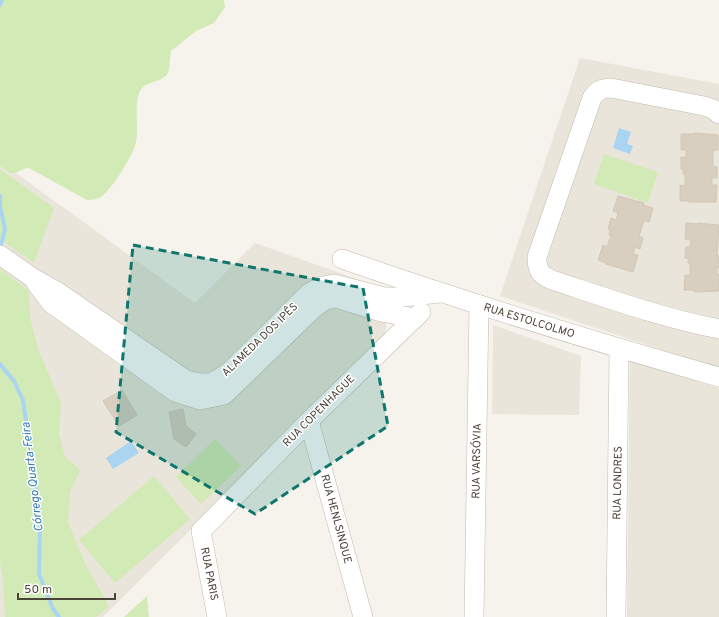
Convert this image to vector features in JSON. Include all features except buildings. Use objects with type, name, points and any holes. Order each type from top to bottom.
[{"type":"street","points":[[719,114],[713,109],[704,106],[611,88],[604,88],[596,92],[592,98],[537,257],[537,264],[539,271],[543,276],[552,280],[692,324],[719,327]]},
{"type":"street","name":"ALAMEDA DOS IPÊS","points":[[3,257],[33,278],[51,303],[200,400],[220,388],[335,291]]},
{"type":"street","name":"RUA ESTOLCOLMO","points":[[342,260],[440,293],[620,349],[719,377]]},
{"type":"street","points":[[335,291],[384,297],[402,297],[440,293]]},
{"type":"street","points":[[335,291],[396,315],[415,318]]},
{"type":"street","name":"RUA COPENHAGUE","points":[[201,531],[309,421],[440,293]]},
{"type":"street","points":[[396,315],[402,297]]},
{"type":"street","name":"RUA VARSÓVIA","points":[[474,617],[479,305]]},
{"type":"street","name":"RUA LONDRES","points":[[616,617],[620,349]]},
{"type":"street","name":"RUA HENLSINQUE","points":[[309,421],[363,617]]},
{"type":"street","name":"RUA PARIS","points":[[201,531],[217,617]]},
{"type":"highlighted area","points":[[133,245],[363,288],[388,426],[255,514],[116,432]]},
{"type":"shaded area","points":[[580,58],[719,84],[719,369],[500,296]]},
{"type":"shaded area","points":[[0,166],[11,174],[16,173],[195,303],[255,243],[396,293],[386,325],[385,336],[103,617],[0,617]]},
{"type":"shaded area","points":[[493,325],[581,356],[579,415],[492,414]]},
{"type":"shaded area","points":[[630,359],[719,388],[719,617],[627,617]]},
{"type":"green space","points":[[0,0],[224,0],[225,7],[214,23],[196,31],[171,51],[169,71],[165,76],[141,89],[137,104],[137,137],[131,155],[121,173],[104,195],[99,198],[87,200],[29,168],[11,174],[0,166]]},
{"type":"green space","points":[[604,154],[658,172],[648,203],[594,184]]},
{"type":"green space","points":[[0,169],[54,208],[34,263],[0,239]]},
{"type":"green space","points":[[0,269],[29,291],[30,317],[38,349],[61,403],[59,434],[65,457],[80,470],[70,492],[68,522],[86,566],[109,606],[96,617],[5,617],[3,577],[0,563]]},
{"type":"green space","points":[[215,439],[241,466],[201,504],[176,477]]},
{"type":"green space","points":[[154,476],[190,519],[115,583],[79,540]]},
{"type":"green space","points":[[147,596],[149,617],[124,617]]},
{"type":"water","points":[[619,128],[631,132],[627,144],[633,146],[630,154],[613,148]]},
{"type":"water","points":[[131,441],[139,453],[113,469],[106,458]]},
{"type":"waterway","name":"Córrego Quarta-Feira","points":[[0,5],[2,0]]},
{"type":"waterway","name":"Córrego Quarta-Feira","points":[[0,196],[0,207],[5,229],[0,249]]},
{"type":"waterway","name":"Córrego Quarta-Feira","points":[[0,364],[14,381],[23,400],[40,518],[39,574],[53,609],[59,617]]}]
